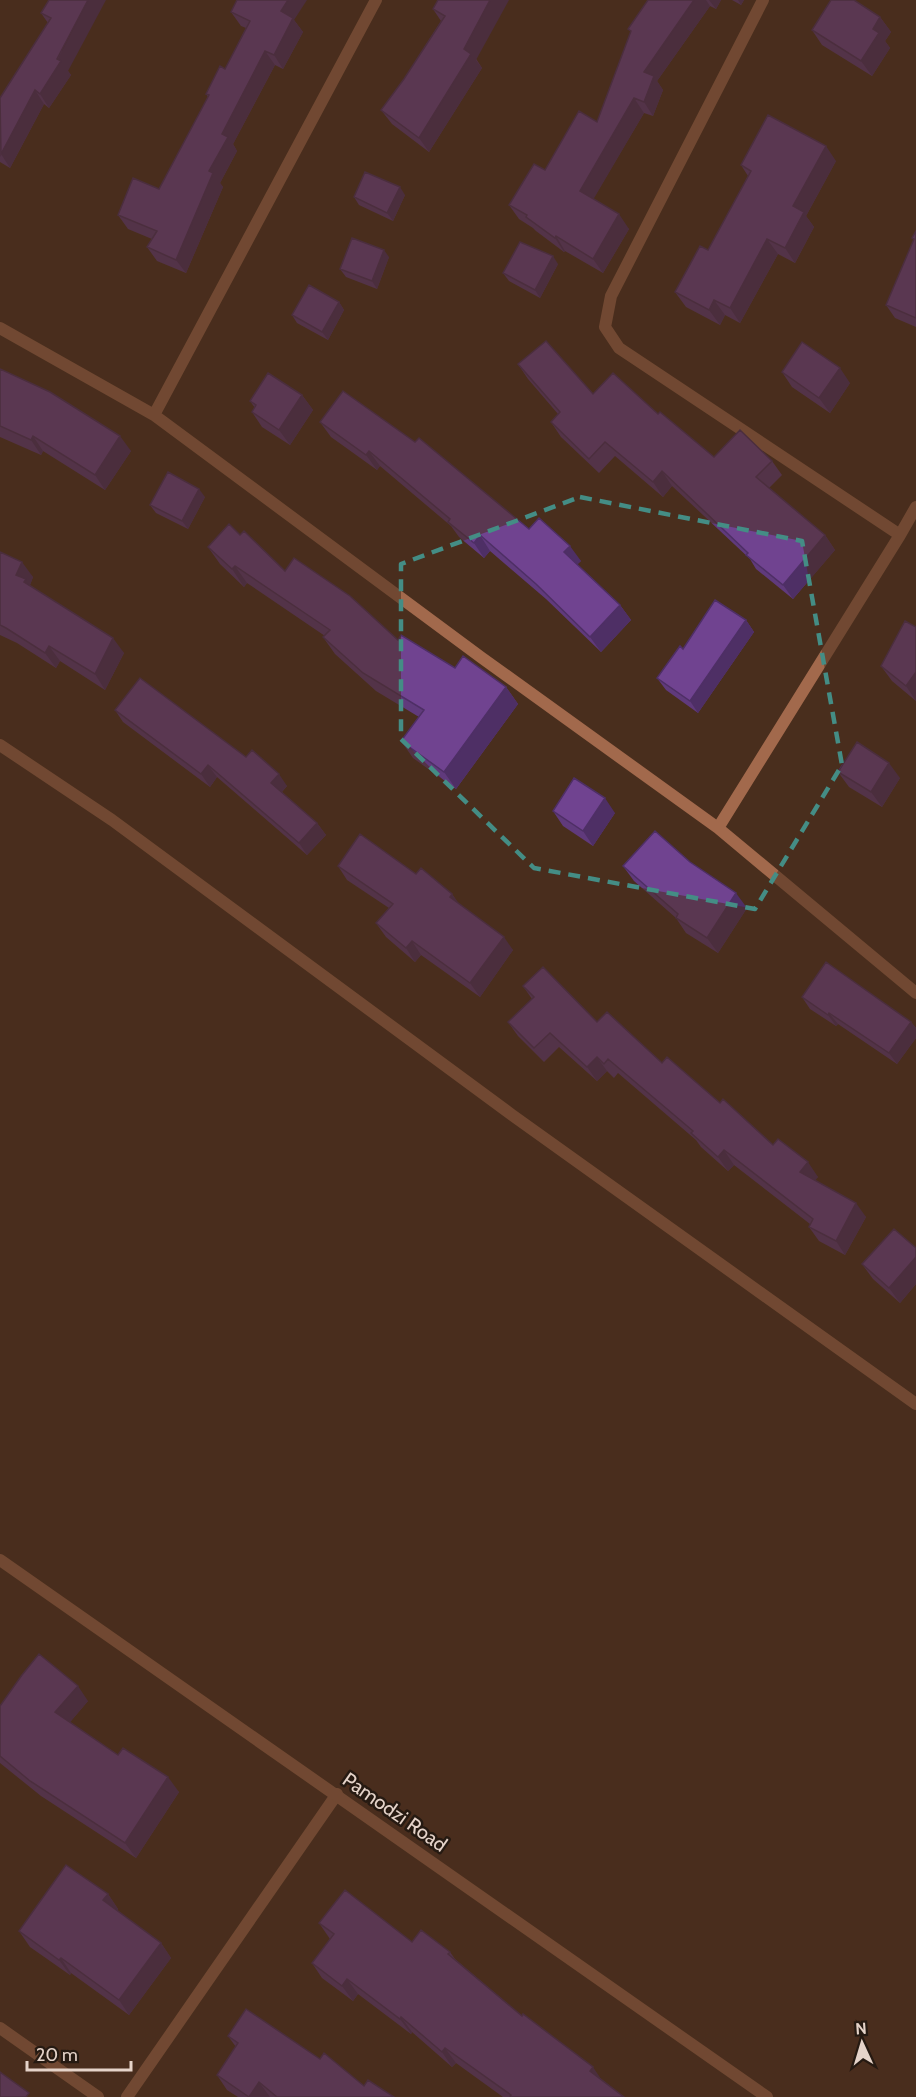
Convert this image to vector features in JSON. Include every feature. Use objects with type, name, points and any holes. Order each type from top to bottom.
[{"type":"street","points":[[154,415],[376,0]]},
{"type":"street","points":[[763,0],[611,296],[605,327],[619,348],[900,535]]},
{"type":"street","points":[[0,327],[154,415],[473,651],[718,828],[916,993]]},
{"type":"street","points":[[718,828],[916,507]]},
{"type":"street","points":[[0,745],[112,820],[502,1108],[915,1403]]},
{"type":"street","name":"Pamodzi Road","points":[[0,1560],[767,2097]]},
{"type":"street","points":[[127,2097],[337,1794]]},
{"type":"street","points":[[0,2028],[98,2097]]},
{"type":"highlighted area","points":[[580,497],[802,541],[842,765],[755,909],[534,868],[401,739],[401,564]]},
{"type":"building","points":[[49,0],[88,0],[57,59],[61,61],[40,94],[35,90],[1,154],[0,98],[51,18],[41,13]]},
{"type":"building","points":[[237,0],[288,0],[281,11],[293,18],[274,55],[265,51],[222,134],[228,137],[209,171],[213,173],[176,260],[147,247],[157,231],[118,215],[133,178],[159,189],[209,95],[206,94],[220,66],[225,69],[250,21],[231,12]]},
{"type":"building","points":[[438,0],[490,0],[464,49],[471,54],[419,138],[381,110],[445,16],[433,9]]},
{"type":"building","points":[[648,0],[694,0],[644,72],[654,76],[644,102],[634,98],[580,191],[619,214],[593,259],[556,236],[555,238],[526,217],[527,215],[509,205],[534,164],[545,170],[579,111],[597,122],[631,31],[628,29]]},
{"type":"building","points":[[831,0],[854,0],[880,17],[873,29],[879,33],[861,61],[812,30]]},
{"type":"building","points":[[768,115],[826,146],[793,206],[804,212],[785,248],[767,239],[730,308],[714,300],[709,310],[675,292],[700,246],[708,250],[751,171],[741,165]]},
{"type":"building","points":[[365,172],[400,187],[387,213],[354,197]]},
{"type":"building","points":[[916,231],[916,318],[886,305]]},
{"type":"building","points":[[352,238],[384,250],[372,281],[340,269]]},
{"type":"building","points":[[520,242],[553,256],[535,290],[503,273]]},
{"type":"building","points":[[309,285],[339,302],[322,332],[292,315]]},
{"type":"building","points":[[546,341],[593,394],[613,373],[658,414],[660,412],[714,457],[740,430],[772,461],[756,477],[825,535],[783,585],[746,555],[748,553],[662,471],[653,482],[605,442],[589,459],[551,422],[560,412],[518,364]]},
{"type":"building","points":[[802,342],[840,368],[819,398],[782,372]]},
{"type":"building","points":[[0,369],[50,392],[120,436],[95,475],[33,436],[31,440],[0,426]]},
{"type":"building","points":[[268,373],[302,395],[279,430],[252,412],[256,405],[250,401]]},
{"type":"building","points":[[343,391],[415,442],[419,438],[529,529],[539,518],[570,546],[564,552],[620,605],[590,637],[536,584],[480,535],[474,543],[448,522],[450,519],[369,451],[366,455],[320,422]]},
{"type":"building","points":[[168,472],[199,489],[182,521],[150,505]]},
{"type":"building","points":[[229,524],[240,535],[244,531],[285,571],[294,558],[350,596],[398,640],[401,635],[455,668],[463,656],[506,687],[444,772],[401,741],[424,710],[363,673],[323,637],[330,630],[235,566],[232,569],[208,547]]},
{"type":"building","points":[[0,552],[22,562],[16,575],[26,579],[24,582],[113,638],[95,674],[49,646],[45,653],[0,625]]},
{"type":"building","points":[[715,600],[746,620],[690,701],[657,678],[680,646],[683,649]]},
{"type":"building","points":[[905,621],[916,627],[916,672],[906,686],[881,666]]},
{"type":"building","points":[[140,678],[246,757],[252,750],[279,774],[271,783],[317,823],[299,843],[208,765],[201,774],[115,710]]},
{"type":"building","points":[[857,742],[889,763],[871,792],[838,772]]},
{"type":"building","points":[[574,778],[605,798],[583,831],[553,811]]},
{"type":"building","points":[[655,831],[690,862],[736,893],[707,938],[676,918],[678,914],[623,866]]},
{"type":"building","points":[[360,834],[416,874],[421,868],[452,894],[450,897],[504,937],[470,983],[412,941],[406,948],[376,923],[393,904],[338,866]]},
{"type":"building","points":[[826,962],[911,1022],[889,1053],[802,997]]},
{"type":"building","points":[[543,967],[597,1022],[607,1012],[662,1063],[667,1057],[720,1103],[723,1099],[773,1145],[778,1139],[808,1162],[800,1172],[856,1203],[836,1241],[809,1227],[813,1219],[724,1150],[718,1157],[691,1133],[693,1131],[608,1059],[604,1064],[597,1057],[587,1067],[550,1033],[534,1048],[508,1022],[534,997],[523,986]]},
{"type":"building","points":[[894,1229],[916,1248],[916,1257],[889,1288],[862,1264]]},
{"type":"building","points":[[39,1654],[78,1686],[55,1712],[118,1755],[123,1748],[168,1777],[125,1843],[30,1781],[0,1756],[0,1706]]},
{"type":"building","points":[[66,1865],[108,1894],[103,1900],[161,1943],[119,2000],[19,1931]]},
{"type":"building","points":[[345,1890],[412,1942],[421,1930],[450,1952],[448,1954],[522,2016],[523,2014],[593,2067],[590,2071],[624,2097],[511,2097],[445,2048],[442,2052],[401,2017],[400,2019],[347,1979],[342,1986],[312,1963],[334,1934],[319,1923]]},
{"type":"building","points":[[246,2009],[320,2059],[324,2053],[364,2086],[368,2080],[394,2097],[277,2097],[259,2082],[249,2097],[217,2075],[238,2043],[228,2036]]},
{"type":"building","points":[[0,2072],[29,2093],[26,2097],[0,2097]]}]
